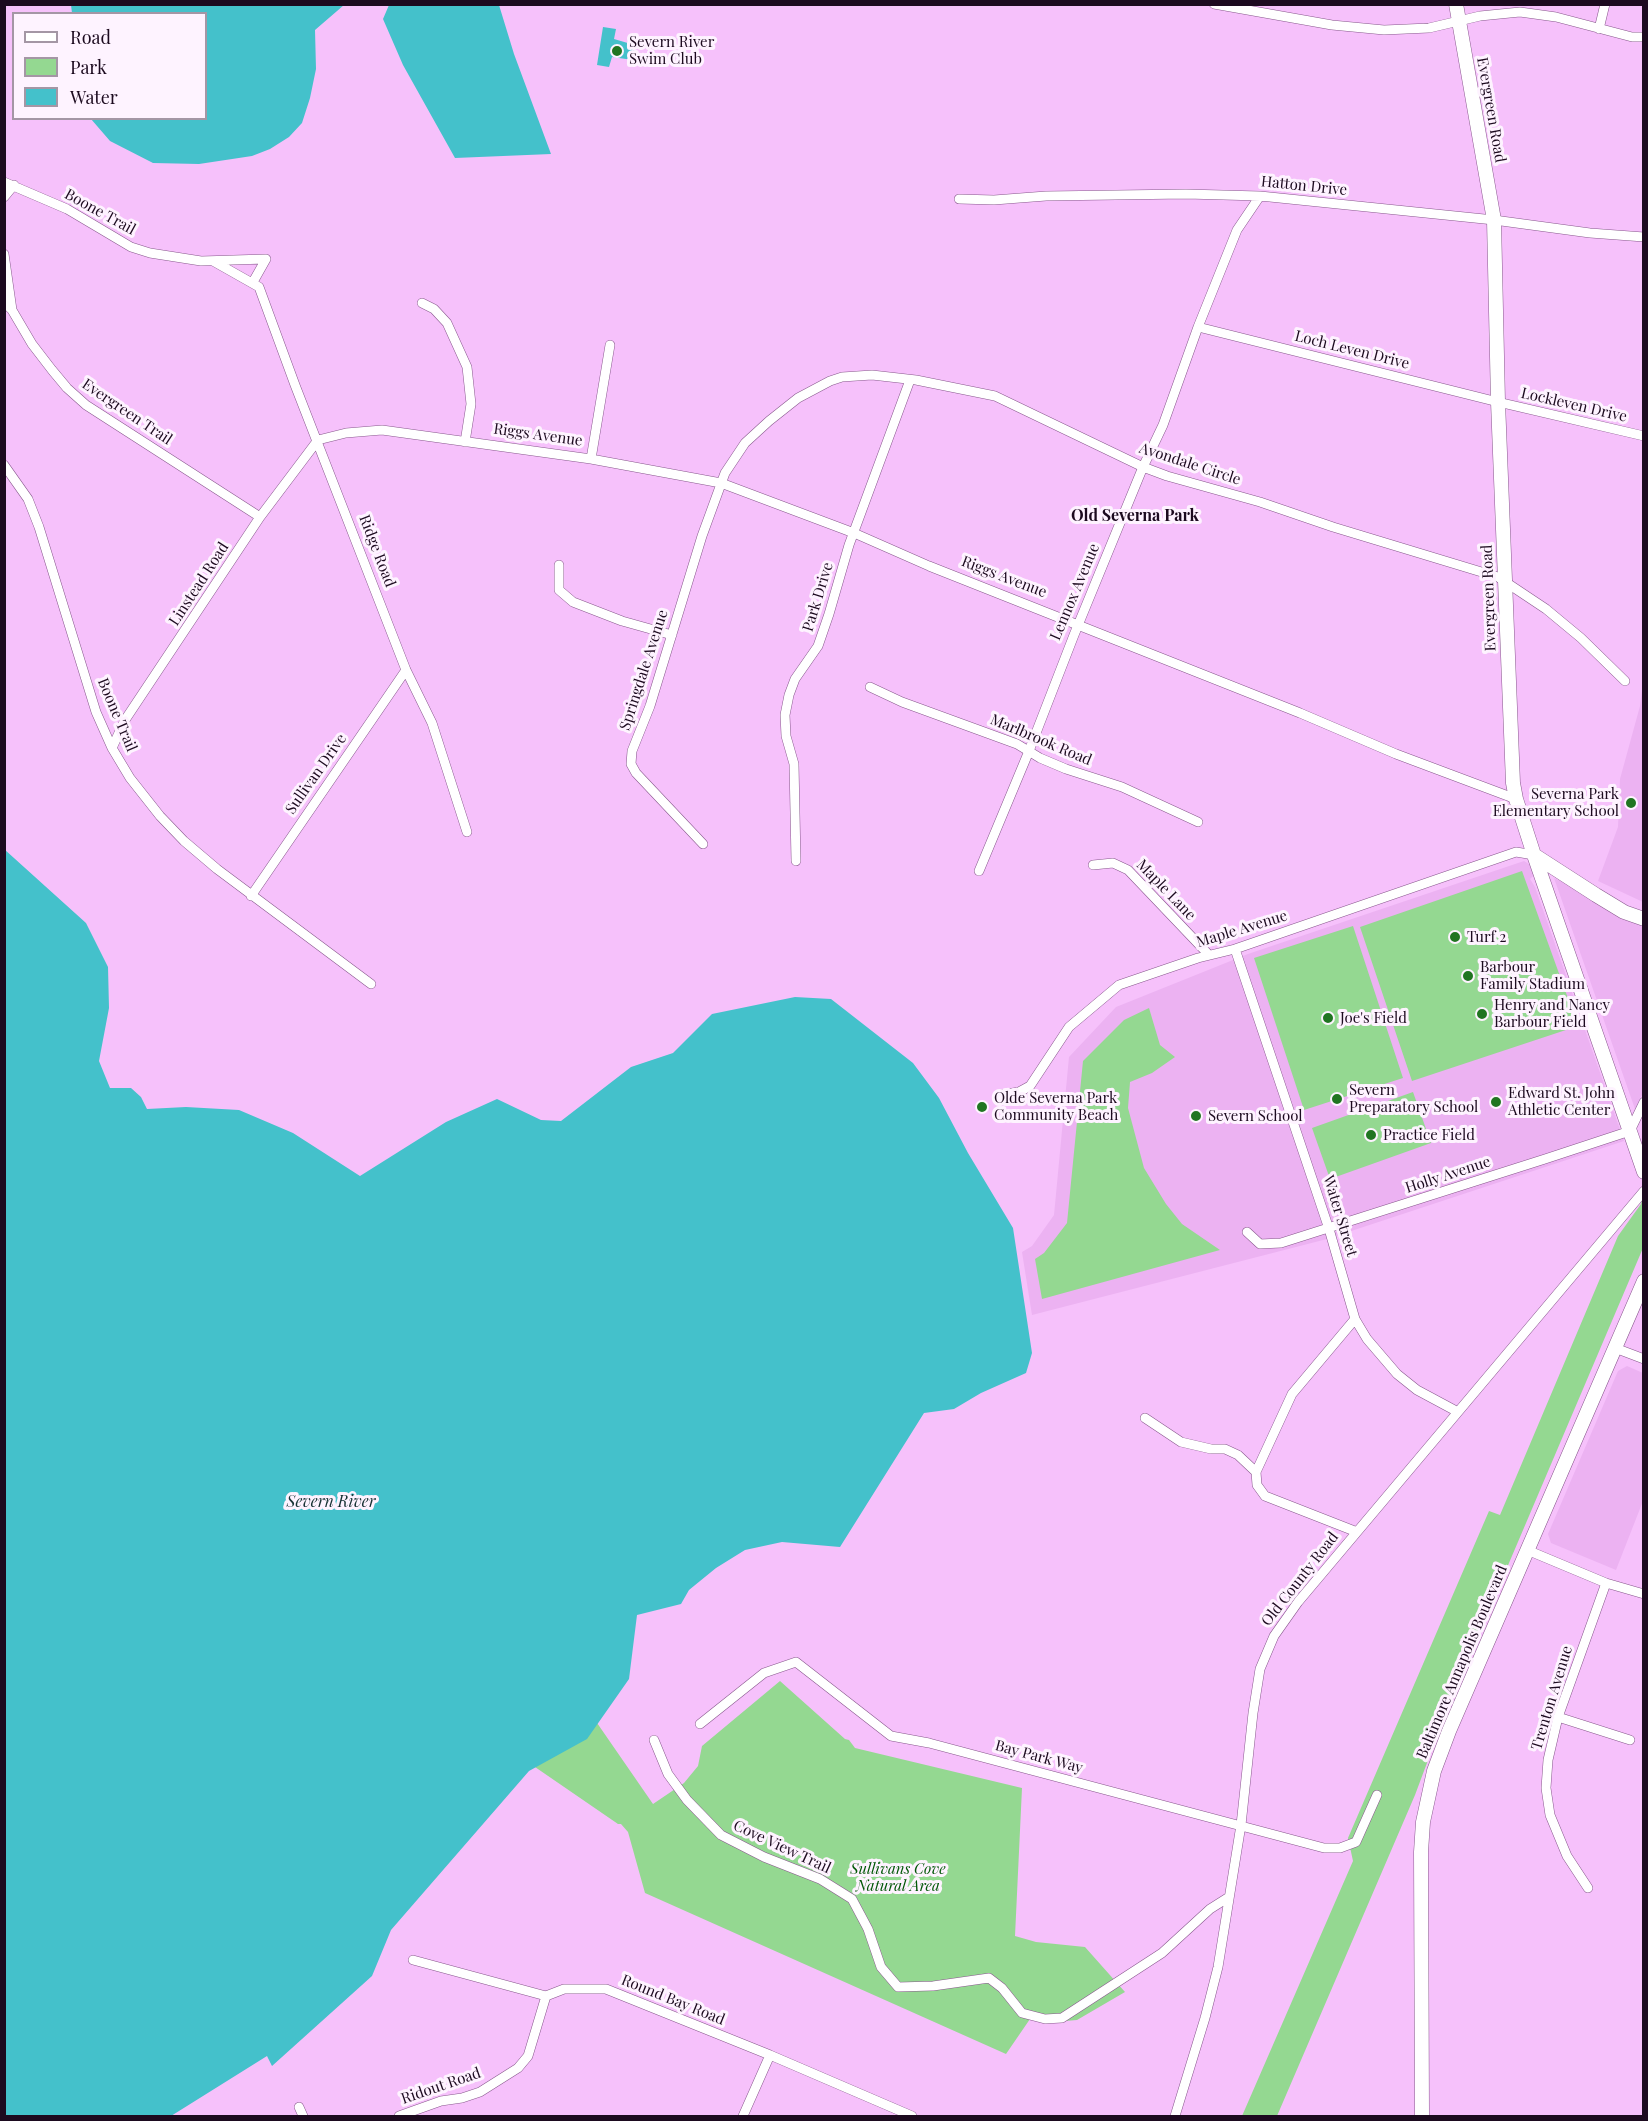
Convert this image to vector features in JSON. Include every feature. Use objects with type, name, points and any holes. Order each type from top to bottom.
[{"type":"street","points":[[1214,4],[1269,9],[1332,25],[1384,30],[1429,28],[1500,13],[1520,12],[1556,17],[1632,37],[1644,36]]},
{"type":"street","name":"Evergreen Road","points":[[1456,4],[1494,220],[1498,402],[1513,783],[1534,855],[1644,1172]]},
{"type":"street","points":[[1599,29],[1605,4]]},
{"type":"street","name":"Boone Trail","points":[[4,182],[67,209],[131,247],[201,261],[266,259],[253,282]]},
{"type":"street","points":[[4,197],[14,185]]},
{"type":"street","name":"Hatton Drive","points":[[959,199],[1186,194],[1260,196],[1644,237]]},
{"type":"street","name":"Lennox Avenue","points":[[979,871],[1143,467],[1163,425],[1198,327],[1237,230],[1260,196]]},
{"type":"street","points":[[4,254],[12,310]]},
{"type":"street","points":[[213,261],[253,282]]},
{"type":"street","name":"Ridge Road","points":[[253,282],[259,287],[406,670],[432,723],[467,832]]},
{"type":"street","name":"Evergreen Trail","points":[[4,302],[12,310],[32,344],[52,370],[86,405],[260,518]]},
{"type":"street","points":[[422,303],[434,309],[447,323],[467,367],[471,404],[465,442]]},
{"type":"street","name":"Loch Leven Drive","points":[[1198,327],[1498,402]]},
{"type":"street","points":[[591,459],[610,345]]},
{"type":"street","name":"Avondale Circle","points":[[721,483],[733,459],[753,435],[789,404],[830,381],[855,375],[963,388],[995,396],[1143,467],[1498,577],[1541,604],[1581,638],[1625,681]]},
{"type":"street","name":"Park Drive","points":[[796,861],[794,764],[786,736],[785,715],[789,695],[795,679],[818,646],[854,533],[910,380]]},
{"type":"street","name":"Lockleven Drive","points":[[1498,402],[1644,436]]},
{"type":"street","name":"Riggs Avenue","points":[[318,440],[346,433],[382,430],[591,459],[721,483],[854,533],[922,563],[1079,624],[1396,754],[1516,799]]},
{"type":"street","name":"Linstead Road","points":[[112,748],[125,720],[260,518],[318,440]]},
{"type":"street","name":"Boone Trail","points":[[4,465],[28,499],[39,527],[96,712],[112,748],[130,778],[160,816],[192,848],[251,896],[288,920],[306,937],[370,984]]},
{"type":"street","name":"Springdale Avenue","points":[[703,844],[650,790],[631,764],[632,751],[650,706],[702,536],[721,483]]},
{"type":"street","points":[[559,565],[559,590],[573,602],[622,621],[672,635]]},
{"type":"street","name":"Sullivan Drive","points":[[251,896],[406,670]]},
{"type":"street","name":"Marlbrook Road","points":[[870,687],[902,702],[1017,744],[1040,758],[1066,769],[1122,787],[1198,822]]},
{"type":"street","name":"Maple Avenue","points":[[1000,1095],[1019,1092],[1030,1086],[1069,1027],[1119,985],[1234,949],[1516,852],[1534,855]]},
{"type":"street","points":[[1534,855],[1624,912],[1644,919]]},
{"type":"street","name":"Maple Lane","points":[[1093,865],[1113,863],[1128,870],[1209,955]]},
{"type":"street","name":"Water Street","points":[[1234,949],[1329,1229],[1355,1319],[1374,1348],[1397,1374],[1417,1390],[1458,1412]]},
{"type":"street","points":[[1630,1131],[1644,1102]]},
{"type":"street","name":"Holly Avenue","points":[[1247,1232],[1260,1244],[1281,1243],[1630,1131]]},
{"type":"street","name":"Old County Road","points":[[1175,2116],[1205,2018],[1218,1966],[1241,1825],[1253,1713],[1265,1654],[1287,1614],[1644,1191]]},
{"type":"street","name":"Baltimore Annapolis Boulevard","points":[[1422,2116],[1421,1852],[1427,1796],[1449,1731],[1644,1281]]},
{"type":"street","points":[[1355,1319],[1292,1394],[1256,1472],[1257,1485],[1265,1496],[1357,1532]]},
{"type":"street","points":[[1615,1348],[1644,1359]]},
{"type":"street","points":[[1145,1418],[1181,1442],[1211,1449],[1225,1449],[1238,1455],[1256,1472]]},
{"type":"street","points":[[1527,1550],[1606,1583],[1644,1594]]},
{"type":"street","name":"Trenton Avenue","points":[[1587,1888],[1558,1839],[1549,1810],[1546,1788],[1548,1760],[1558,1717],[1606,1583]]},
{"type":"street","name":"Bay Park Way","points":[[700,1724],[764,1673],[796,1662],[891,1736],[929,1743],[1324,1848],[1340,1848],[1356,1842],[1377,1795]]},
{"type":"street","points":[[1558,1717],[1630,1740]]},
{"type":"street","name":"Cove View Trail","points":[[654,1740],[668,1774],[687,1800],[721,1835],[764,1857],[820,1879],[852,1899],[868,1929],[881,1967],[898,1987],[933,1986],[989,1978],[1002,1988],[1022,2013],[1045,2019],[1062,2018],[1162,1953],[1210,1909],[1229,1897]]},
{"type":"street","name":"Round Bay Road","points":[[412,1960],[546,1996],[564,1989],[606,1989],[770,2055],[912,2116]]},
{"type":"street","name":"Ridout Road","points":[[399,2116],[441,2101],[480,2092],[518,2068],[528,2056],[546,1996]]},
{"type":"street","points":[[743,2116],[770,2055]]},
{"type":"shaded area","name":"Severna Park Elementary School","points":[[1643,682],[1643,902],[1598,881],[1618,827],[1620,779],[1640,706]]},
{"type":"shaded area","name":"Severn Preparatory School","points":[[1524,861],[1529,864],[1534,875],[1530,879],[1535,887],[1624,1141],[1327,1239],[1032,1315],[1022,1252],[1032,1246],[1054,1215],[1069,1057],[1116,1007],[1248,954]]},
{"type":"shaded area","points":[[1554,878],[1643,918],[1644,1091],[1635,1109]]},
{"type":"shaded area","points":[[1627,1366],[1643,1373],[1643,1501],[1616,1570],[1551,1543],[1548,1534],[1618,1371]]},
{"type":"green space","name":"Barbour Family Stadium","points":[[1522,871],[1578,1026],[1412,1081],[1360,927]]},
{"type":"green space","name":"Joe's Field","points":[[1353,926],[1403,1078],[1304,1110],[1254,958]]},
{"type":"green space","points":[[1149,1008],[1160,1045],[1175,1057],[1152,1073],[1130,1082],[1128,1108],[1144,1168],[1166,1204],[1182,1224],[1220,1250],[1042,1299],[1035,1259],[1044,1253],[1067,1223],[1083,1061],[1124,1020]]},
{"type":"green space","name":"Practice Field","points":[[1413,1092],[1431,1143],[1330,1179],[1312,1128]]},
{"type":"green space","points":[[1643,1193],[1643,1248],[1449,1704],[1415,1795],[1277,2116],[1242,2116],[1353,1861],[1348,1838],[1489,1511],[1500,1515],[1618,1236],[1641,1204]]},
{"type":"green space","name":"Sullivans Cove Natural Area","points":[[780,1681],[845,1739],[849,1740],[855,1748],[1022,1788],[1015,1936],[1036,1942],[1085,1947],[1125,1992],[1077,2020],[1053,2022],[1030,2019],[1006,2054],[645,1893],[628,1832],[621,1824],[535,1767],[595,1720],[653,1804],[684,1783],[698,1766],[702,1746]]},
{"type":"water","points":[[71,4],[344,5],[315,30],[316,69],[302,123],[289,137],[270,149],[252,156],[199,164],[153,163],[110,141],[92,120],[207,120],[207,12],[72,12]]},
{"type":"water","points":[[389,5],[499,5],[514,54],[551,154],[455,158],[403,65],[383,19]]},
{"type":"water","name":"Severn River Swim Club","points":[[603,27],[616,29],[614,39],[631,44],[636,42],[633,60],[612,57],[609,67],[597,65]]},
{"type":"water","name":"Severn River","points":[[4,849],[86,923],[108,967],[109,1008],[99,1061],[110,1088],[131,1088],[141,1097],[147,1109],[186,1107],[239,1110],[293,1133],[360,1176],[446,1122],[497,1099],[541,1120],[561,1121],[631,1067],[673,1053],[712,1014],[795,997],[831,999],[913,1063],[939,1098],[968,1153],[1013,1228],[1032,1353],[1026,1373],[981,1393],[954,1409],[924,1413],[840,1547],[782,1542],[745,1550],[716,1568],[689,1590],[681,1604],[637,1615],[629,1679],[587,1739],[529,1771],[391,1930],[372,1976],[272,2066],[267,2056],[171,2116],[5,2116]]},
{"type":"place","name":"Severn River Swim Club","points":[[617,51]]},
{"type":"place","name":"Severna Park Elementary School","points":[[1631,803]]},
{"type":"place","name":"Turf 2","points":[[1455,937]]},
{"type":"place","name":"Barbour Family Stadium","points":[[1468,976]]},
{"type":"place","name":"Henry and Nancy Barbour Field","points":[[1482,1014]]},
{"type":"place","name":"Joe's Field","points":[[1328,1018]]},
{"type":"place","name":"Severn Preparatory School","points":[[1337,1099]]},
{"type":"place","name":"Edward St. John Athletic Center","points":[[1496,1102]]},
{"type":"place","name":"Olde Severna Park Community Beach","points":[[982,1107]]},
{"type":"place","name":"Severn School","points":[[1196,1116]]},
{"type":"place","name":"Practice Field","points":[[1371,1135]]},
{"type":"district","name":"Old Severna Park","points":[[1135,516]]}]
